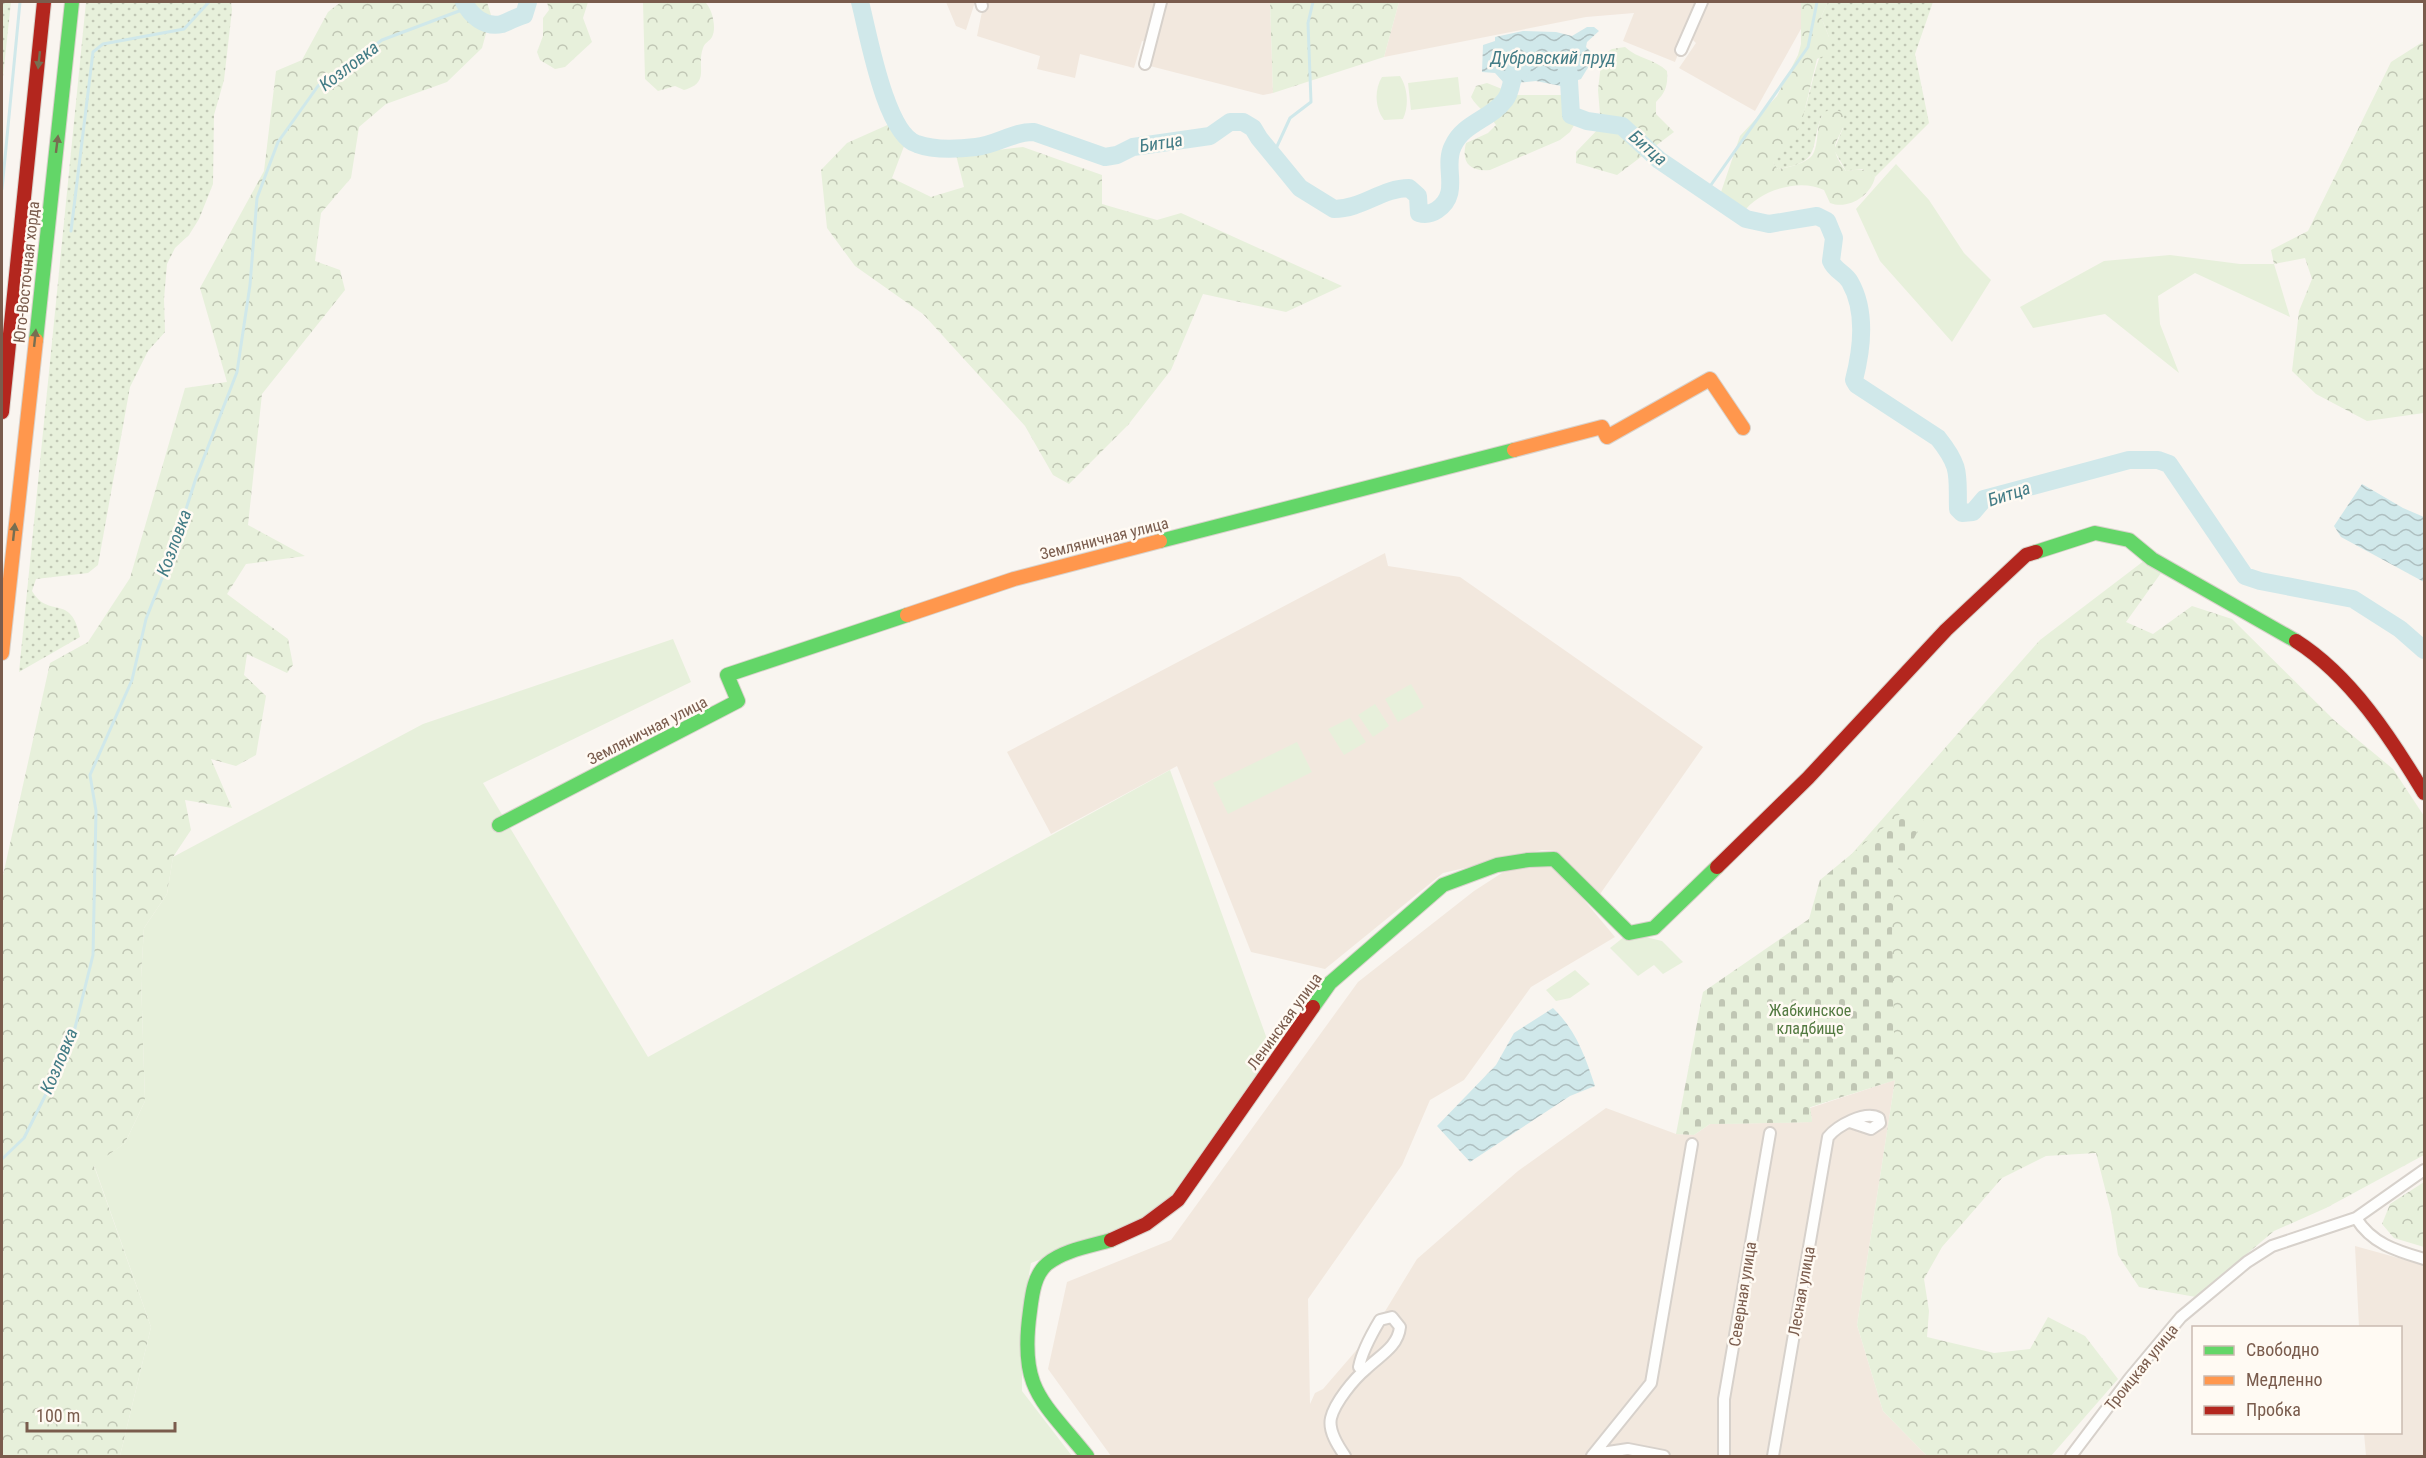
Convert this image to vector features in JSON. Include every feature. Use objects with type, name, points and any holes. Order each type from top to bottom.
[{"type":"street","name":"Юго-Восточная хорда","points":[[2,412],[44,2]]},
{"type":"street","name":"Юго-Восточная хорда","points":[[2,653],[72,2]]},
{"type":"street","points":[[1145,64],[1161,2]]},
{"type":"street","points":[[1681,50],[1702,2]]},
{"type":"street","name":"Земляничная улица","points":[[499,825],[738,701],[727,675],[1014,579],[1602,427],[1607,437],[1710,379],[1743,428]]},
{"type":"street","name":"Ленинская улица","points":[[1087,1456],[1035,1389],[1029,1375],[1026,1348],[1034,1287],[1042,1269],[1053,1260],[1133,1232],[1159,1219],[1178,1200],[1330,982],[1399,920],[1458,877],[1539,857],[1554,859],[1629,933],[1654,928],[1808,778],[1946,630],[2026,555],[2095,532],[2129,540],[2152,560],[2260,618],[2310,650],[2354,693],[2400,753],[2424,792]]},
{"type":"street","name":"Лесная улица","points":[[1773,1456],[1828,1137],[1835,1128],[1850,1122]]},
{"type":"street","name":"Северная улица","points":[[1724,1456],[1724,1399],[1770,1133]]},
{"type":"street","points":[[1594,1455],[1651,1383],[1692,1144]]},
{"type":"street","name":"Троицкая улица","points":[[2071,1456],[2130,1378],[2181,1317],[2247,1262],[2272,1246],[2356,1218],[2424,1170]]},
{"type":"street","points":[[2356,1218],[2380,1244],[2424,1259]]},
{"type":"street","points":[[1345,1456],[1332,1432],[1331,1418],[1343,1397],[1363,1371],[1392,1346],[1400,1335],[1400,1327],[1392,1317],[1380,1320],[1373,1331],[1360,1359],[1359,1367],[1363,1371]]},
{"type":"street","points":[[1611,1433],[1623,1450]]},
{"type":"street","points":[[1594,1455],[1623,1450],[1664,1456]]},
{"type":"shaded area","points":[[946,2],[975,2],[966,30],[956,26]]},
{"type":"shaded area","points":[[984,2],[1156,2],[1147,42],[1142,41],[1134,68],[1080,54],[1075,78],[1037,69],[1040,56],[977,36]]},
{"type":"shaded area","points":[[1165,2],[1270,2],[1273,93],[1263,95],[1150,66]]},
{"type":"shaded area","points":[[1399,2],[1698,2],[1675,62],[1623,41],[1634,13],[1586,17],[1384,57]]},
{"type":"shaded area","points":[[1709,2],[1816,2],[1755,111],[1679,68],[1696,43],[1690,37]]},
{"type":"shaded area","points":[[1385,553],[1388,566],[1460,577],[1703,747],[1598,897],[1556,851],[1542,850],[1443,873],[1325,969],[1251,952],[1177,766],[1051,834],[1007,752]]},
{"type":"shaded area","points":[[1553,863],[1615,937],[1531,987],[1464,1080],[1430,1100],[1402,1165],[1308,1299],[1310,1404],[1315,1393],[1323,1389],[1373,1331],[1417,1259],[1518,1171],[1606,1108],[1676,1134],[1694,1135],[1710,1124],[1812,1122],[1810,1108],[1895,1080],[1857,1325],[1883,1411],[1927,1456],[1111,1456],[1048,1369],[1067,1282],[1171,1240],[1358,982],[1474,891],[1505,871]]},
{"type":"shaded area","points":[[2355,1246],[2424,1265],[2424,1456],[2366,1456],[2364,1434],[2402,1434],[2402,1326],[2359,1326]]},
{"type":"green space","points":[[2,2],[11,2],[2,86]]},
{"type":"green space","points":[[86,2],[231,2],[232,10],[224,80],[214,115],[213,184],[199,219],[189,235],[175,248],[167,264],[164,299],[165,332],[148,351],[130,387],[98,565],[88,573],[36,579],[32,591],[45,604],[65,610],[71,615],[80,637],[19,672]]},
{"type":"green space","points":[[341,2],[487,2],[491,15],[482,48],[447,82],[386,104],[359,127],[351,178],[321,213],[315,261],[340,270],[345,290],[262,394],[248,525],[305,556],[246,564],[227,594],[288,639],[293,665],[287,673],[247,654],[244,675],[266,696],[256,755],[236,766],[211,759],[232,808],[185,800],[191,830],[173,857],[167,894],[144,928],[141,978],[145,1101],[125,1143],[94,1166],[151,1327],[120,1456],[2,1456],[2,880],[50,663],[88,642],[130,578],[185,388],[227,382],[200,288],[264,171],[276,71],[302,60],[328,12]]},
{"type":"green space","points":[[547,2],[588,2],[583,18],[592,42],[565,67],[555,69],[540,60],[537,52],[543,36],[543,18],[549,10]]},
{"type":"green space","points":[[643,2],[705,2],[708,5],[714,29],[701,55],[700,78],[692,87],[684,90],[675,86],[658,91],[645,79]]},
{"type":"green space","points":[[1270,2],[1399,2],[1384,57],[1273,93]]},
{"type":"green space","points":[[1801,2],[1828,2],[1821,17],[1829,37],[1830,53],[1817,59],[1802,121],[1794,136],[1773,163],[1778,169],[1807,160],[1816,148],[1822,116],[1826,111],[1834,110],[1844,113],[1844,123],[1835,146],[1839,161],[1846,171],[1862,170],[1875,177],[1873,184],[1864,195],[1844,205],[1830,203],[1824,190],[1803,185],[1769,192],[1750,205],[1743,213],[1720,195],[1740,136],[1777,96],[1798,55],[1801,44]]},
{"type":"green space","points":[[1828,2],[1933,2],[1915,54],[1929,123],[1875,177],[1862,169],[1846,171],[1834,150],[1843,128],[1822,115],[1812,152],[1808,158],[1792,166],[1778,169],[1773,163],[1798,126],[1805,109],[1819,58],[1829,37],[1821,17]]},
{"type":"green space","points":[[2424,41],[2424,413],[2367,421],[2316,394],[2292,371],[2299,311],[2312,279],[2305,258],[2274,264],[2271,250],[2308,231],[2391,62]]},
{"type":"green space","points":[[1625,47],[1667,71],[1666,88],[1656,102],[1656,114],[1674,132],[1617,175],[1576,163],[1576,152],[1601,126],[1598,90],[1602,55],[1612,49]]},
{"type":"green space","points":[[1400,76],[1406,91],[1405,114],[1403,119],[1384,120],[1377,105],[1379,82],[1382,77]]},
{"type":"green space","points":[[1458,77],[1461,104],[1411,110],[1408,83]]},
{"type":"green space","points":[[1487,83],[1517,95],[1562,95],[1572,100],[1576,110],[1576,122],[1570,132],[1560,140],[1490,170],[1472,168],[1466,161],[1466,143],[1488,133],[1496,125],[1471,97],[1476,86]]},
{"type":"green space","points":[[892,123],[906,141],[892,178],[931,197],[964,187],[956,155],[1023,147],[1102,175],[1102,204],[1157,220],[1181,213],[1342,286],[1286,312],[1203,294],[1171,370],[1128,425],[1069,484],[1053,475],[1025,426],[923,314],[855,266],[827,228],[821,170],[847,143]]},
{"type":"green space","points":[[1896,164],[1929,200],[1964,253],[1991,280],[1952,342],[1880,261],[1856,209]]},
{"type":"green space","points":[[2170,255],[2240,264],[2274,264],[2290,317],[2195,273],[2158,296],[2160,324],[2179,373],[2105,314],[2033,328],[2020,307],[2104,261]]},
{"type":"green space","points":[[2145,560],[2161,573],[2126,622],[2153,634],[2192,606],[2232,619],[2335,721],[2393,769],[2424,816],[2424,1155],[2326,1208],[2274,1231],[2196,1297],[2139,1287],[2118,1255],[2111,1212],[2096,1153],[2046,1156],[2002,1178],[1942,1247],[1924,1279],[1929,1311],[1927,1337],[1994,1353],[2030,1349],[2048,1317],[2085,1336],[2118,1379],[2051,1456],[1927,1456],[1883,1411],[1857,1325],[1895,1080],[1810,1107],[1812,1122],[1710,1124],[1822,933],[1827,882],[2040,640]]},
{"type":"green space","points":[[673,639],[691,682],[483,783],[648,1057],[1170,770],[1267,1039],[1254,1091],[1161,1214],[1031,1263],[1022,1315],[1022,1391],[1072,1456],[120,1456],[151,1327],[94,1165],[125,1143],[145,1101],[141,978],[144,928],[167,894],[173,857],[423,724]]},
{"type":"green space","points":[[1411,684],[1424,707],[1398,722],[1385,699]]},
{"type":"green space","points":[[1375,704],[1389,726],[1373,737],[1358,715]]},
{"type":"green space","points":[[1350,718],[1366,742],[1344,755],[1328,729]]},
{"type":"green space","points":[[1297,742],[1312,772],[1228,814],[1213,783]]},
{"type":"green space","name":"Жабкинское кладбище","points":[[1900,814],[1924,819],[1895,875],[1892,931],[1895,1080],[1810,1107],[1812,1122],[1710,1124],[1694,1135],[1676,1134],[1703,992],[1809,919],[1820,880]]},
{"type":"green space","points":[[1629,933],[1662,941],[1683,962],[1663,974],[1654,965],[1638,976],[1610,948]]},
{"type":"green space","points":[[1575,970],[1590,984],[1570,998],[1556,1001],[1546,990]]},
{"type":"green space","points":[[2424,1182],[2424,1247],[2394,1238],[2382,1224],[2390,1204]]},
{"type":"water","name":"Дубровский пруд","points":[[1587,27],[1594,27],[1599,31],[1587,42],[1586,47],[1595,56],[1581,79],[1561,86],[1536,81],[1505,84],[1495,73],[1482,72],[1483,45],[1495,41],[1495,37],[1523,31],[1556,32],[1572,36]]},
{"type":"water","points":[[2362,484],[2403,508],[2424,517],[2424,582],[2341,537],[2334,526]]},
{"type":"water","points":[[1553,1008],[1574,1034],[1595,1086],[1570,1096],[1470,1162],[1437,1126],[1496,1065],[1514,1033]]},
{"type":"waterway","points":[[2,189],[20,2]]},
{"type":"waterway","points":[[71,231],[93,52],[103,44],[184,29],[209,2]]},
{"type":"waterway","name":"Битца","points":[[464,2],[479,20],[496,25],[524,15],[528,2]]},
{"type":"waterway","name":"Битца","points":[[860,2],[887,103],[906,136],[917,144],[954,149],[976,147],[1034,132],[1105,157],[1117,155],[1133,147],[1210,136],[1230,122],[1243,122],[1253,128],[1300,188],[1334,209],[1354,206],[1390,191],[1409,188],[1418,196],[1419,213],[1428,214],[1437,210],[1448,196],[1449,162],[1453,146],[1463,132],[1505,100],[1515,69],[1522,68]]},
{"type":"waterway","points":[[1273,155],[1290,118],[1311,102],[1308,23],[1313,2]]},
{"type":"waterway","points":[[1706,192],[1808,47],[1817,2]]},
{"type":"waterway","name":"Козловка","points":[[2,1159],[24,1138],[71,1044],[93,955],[96,811],[90,775],[132,680],[146,619],[172,553],[196,478],[237,372],[250,285],[257,198],[278,142],[318,86],[382,40],[467,8]]},
{"type":"waterway","name":"Битца","points":[[1564,63],[1568,64],[1571,115],[1587,121],[1622,126],[1659,160],[1746,219],[1769,224],[1817,216],[1827,221],[1834,238],[1831,261],[1850,282],[1858,305],[1861,330],[1854,380],[1857,385],[1938,438],[1955,465],[1958,480],[1958,509],[1962,513],[1973,512],[1984,499],[2129,460],[2158,460],[2169,464],[2245,576],[2353,599],[2400,629],[2424,650]]},
{"type":"traffic: fast","points":[[36,340],[72,2]]},
{"type":"traffic: fast","points":[[1160,541],[1514,450]]},
{"type":"traffic: fast","points":[[2036,552],[2095,533],[2129,540],[2152,559],[2296,641]]},
{"type":"traffic: fast","points":[[499,825],[738,701],[727,675],[907,615]]},
{"type":"traffic: fast","points":[[1313,1007],[1330,983],[1443,885],[1497,865],[1554,859],[1629,933],[1654,928],[1717,867]]},
{"type":"traffic: fast","points":[[1087,1456],[1046,1406],[1037,1391],[1031,1376],[1027,1337],[1036,1279],[1047,1264],[1069,1252],[1111,1240]]},
{"type":"traffic: slow","points":[[2,653],[36,340]]},
{"type":"traffic: slow","points":[[1514,450],[1602,427],[1607,437],[1710,379],[1743,428]]},
{"type":"traffic: slow","points":[[907,615],[1014,579],[1160,541]]},
{"type":"traffic: jam","points":[[2,412],[44,2]]},
{"type":"traffic: jam","points":[[1717,867],[1808,778],[1946,630],[2026,555],[2036,552]]},
{"type":"traffic: jam","points":[[2296,641],[2316,655],[2352,690],[2384,730],[2424,793]]},
{"type":"traffic: jam","points":[[1111,1240],[1146,1224],[1178,1200],[1313,1007]]}]
